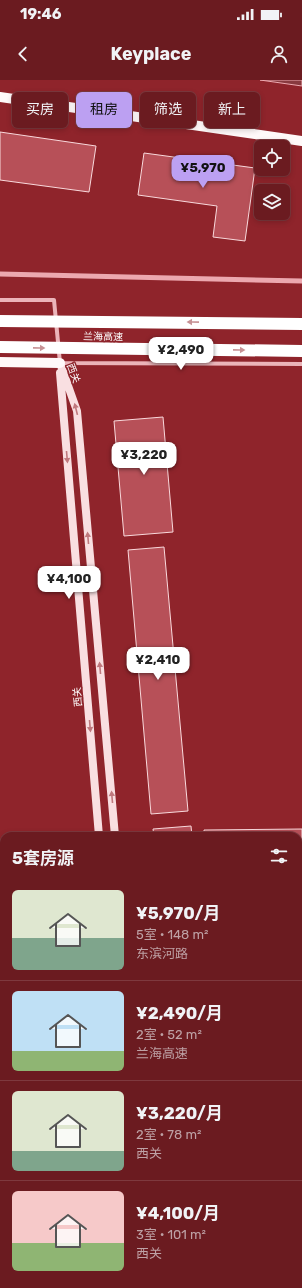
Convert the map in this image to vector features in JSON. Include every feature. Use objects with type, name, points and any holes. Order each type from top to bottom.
[{"type":"highway","name":"兰海高速","points":[[0,321],[302,324]]},
{"type":"highway","name":"兰海高速","points":[[0,348],[302,351]]},
{"type":"main road","points":[[0,97],[302,141]]},
{"type":"main road","points":[[0,362],[60,363]]},
{"type":"main road","name":"西关","points":[[60,363],[100,832]]},
{"type":"main road","name":"西关","points":[[60,363],[77,410],[115,832]]},
{"type":"street","points":[[0,300],[54,300],[60,363],[302,364]]},
{"type":"shaded area","points":[[260,80],[302,80],[302,86]]},
{"type":"building","points":[[0,132],[96,146],[89,192],[0,180]]},
{"type":"building","points":[[144,153],[254,168],[245,241],[213,237],[217,206],[138,195]]},
{"type":"building","points":[[163,417],[173,532],[124,536],[114,421]]},
{"type":"building","points":[[164,547],[188,811],[151,814],[128,550]]},
{"type":"building","points":[[191,826],[192,832],[153,832],[153,829]]},
{"type":"building","points":[[302,829],[302,832],[204,832],[204,830]]},
{"type":"waterway","points":[[0,274],[302,281]]}]
